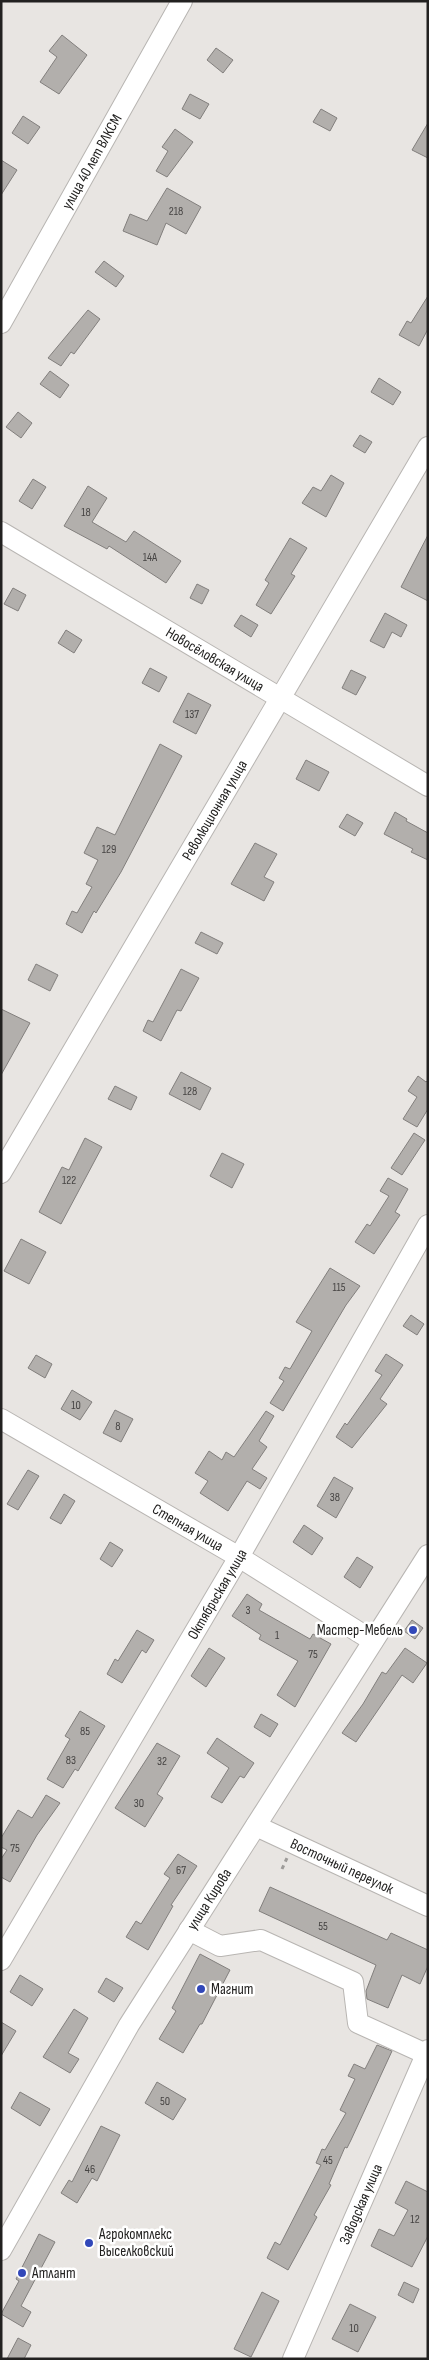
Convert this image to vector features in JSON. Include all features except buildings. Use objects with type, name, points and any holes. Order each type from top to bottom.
[{"type":"street","name":"улица 40 лет ВЛКСМ","points":[[1,323],[182,1]]},
{"type":"street","name":"Революционная улица","points":[[1,1173],[281,700],[428,447]]},
{"type":"street","name":"Новосёловская улица","points":[[1,532],[428,786]]},
{"type":"street","name":"Октябрьская улица","points":[[1,1960],[238,1557],[428,1225]]},
{"type":"street","name":"Степная улица","points":[[1,1419],[238,1557],[373,1641]]},
{"type":"street","name":"улица Кирова","points":[[1,2250],[129,2025],[428,1555]]},
{"type":"street","name":"Восточный переулок","points":[[256,1826],[428,1906]]},
{"type":"street","points":[[189,1930],[220,1946],[261,1940],[353,1982],[358,2023],[427,2052]]},
{"type":"street","name":"Заводская улица","points":[[293,2359],[427,2052]]},
{"type":"place","name":"Мастер-Мебель","points":[[413,1630]]},
{"type":"place","name":"Магнит","points":[[201,1989]]},
{"type":"place","name":"Агрокомплекс Выселковский","points":[[89,2243]]},
{"type":"place","name":"Атлант","points":[[22,2273]]}]
